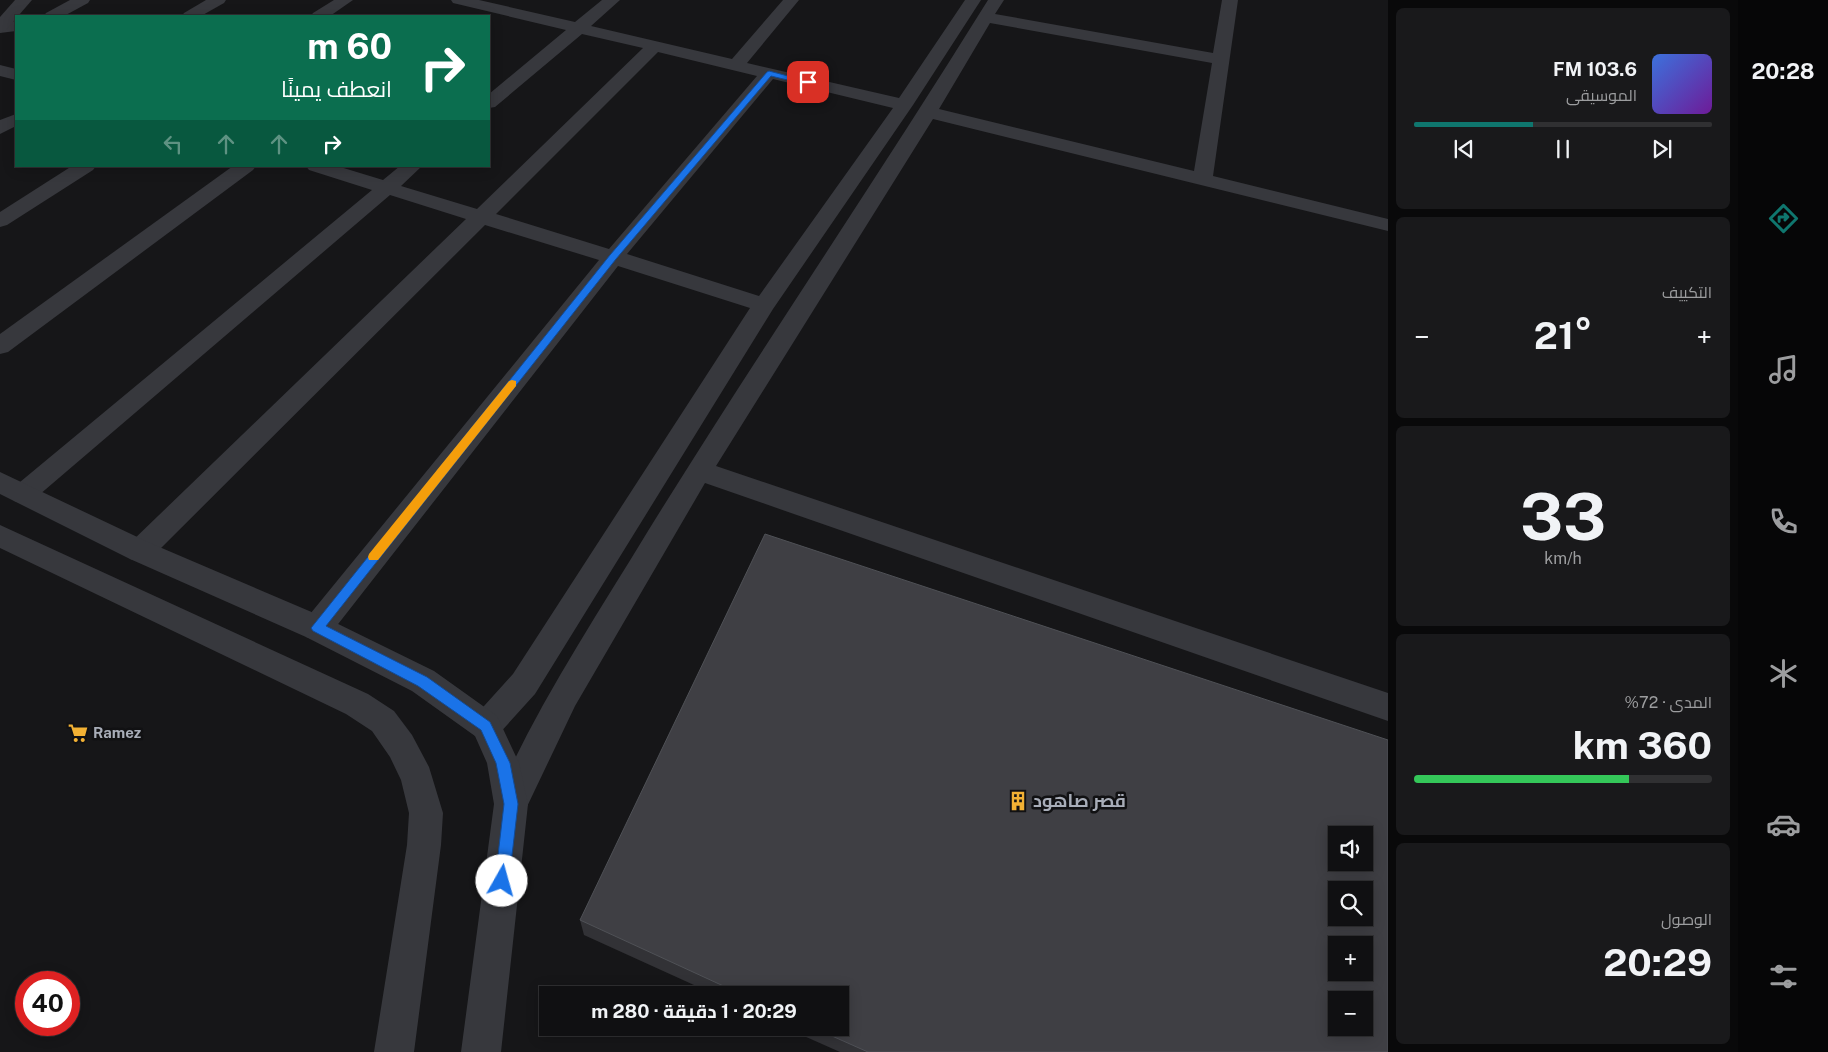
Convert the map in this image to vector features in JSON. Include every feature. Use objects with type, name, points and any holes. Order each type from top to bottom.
[{"type":"street","points":[[0,28],[24,0]]},
{"type":"street","points":[[54,15],[82,0]]},
{"type":"street","points":[[192,15],[218,0]]},
{"type":"street","points":[[322,15],[345,0]]},
{"type":"street","points":[[490,102],[612,0]]},
{"type":"street","points":[[736,66],[791,0]]},
{"type":"street","points":[[1203,179],[1230,0]]},
{"type":"street","points":[[451,15],[464,1],[904,105]]},
{"type":"street","points":[[984,6],[1221,60]]},
{"type":"street","points":[[486,726],[524,684],[764,305],[904,105],[984,6]]},
{"type":"street","points":[[511,804],[564,696],[699,470],[928,112],[984,6]]},
{"type":"street","points":[[0,28],[15,26]]},
{"type":"street","points":[[140,551],[655,46]]},
{"type":"street","points":[[0,70],[15,75]]},
{"type":"street","points":[[317,628],[613,257],[769,73]]},
{"type":"street","points":[[928,112],[1388,225]]},
{"type":"street","points":[[0,128],[15,120]]},
{"type":"street","points":[[0,221],[84,167]]},
{"type":"street","points":[[0,346],[245,167]]},
{"type":"street","points":[[319,167],[764,305]]},
{"type":"street","points":[[411,167],[11,488],[140,551],[317,628],[423,682],[486,726],[503,763],[511,804],[481,1052]]},
{"type":"street","points":[[699,470],[1388,707]]},
{"type":"street","points":[[0,536],[357,704],[383,721],[400,746],[417,778],[426,813],[424,845],[394,1052]]},
{"type":"building","name":"قصر صاهود","points":[[765,534],[1388,740],[1388,1052],[868,1052],[832,1036],[849,1036],[849,986],[723,986],[580,920]]},
{"type":"slow traffic","points":[[374,557],[512,383]]},
{"type":"place","name":"Ramez","points":[[78,733]]},
{"type":"place","name":"قصر صاهود","points":[[1018,801]]},
{"type":"route","points":[[502,881],[511,804],[503,763],[486,726],[423,682],[317,628],[613,257],[769,73],[808,82]]}]
